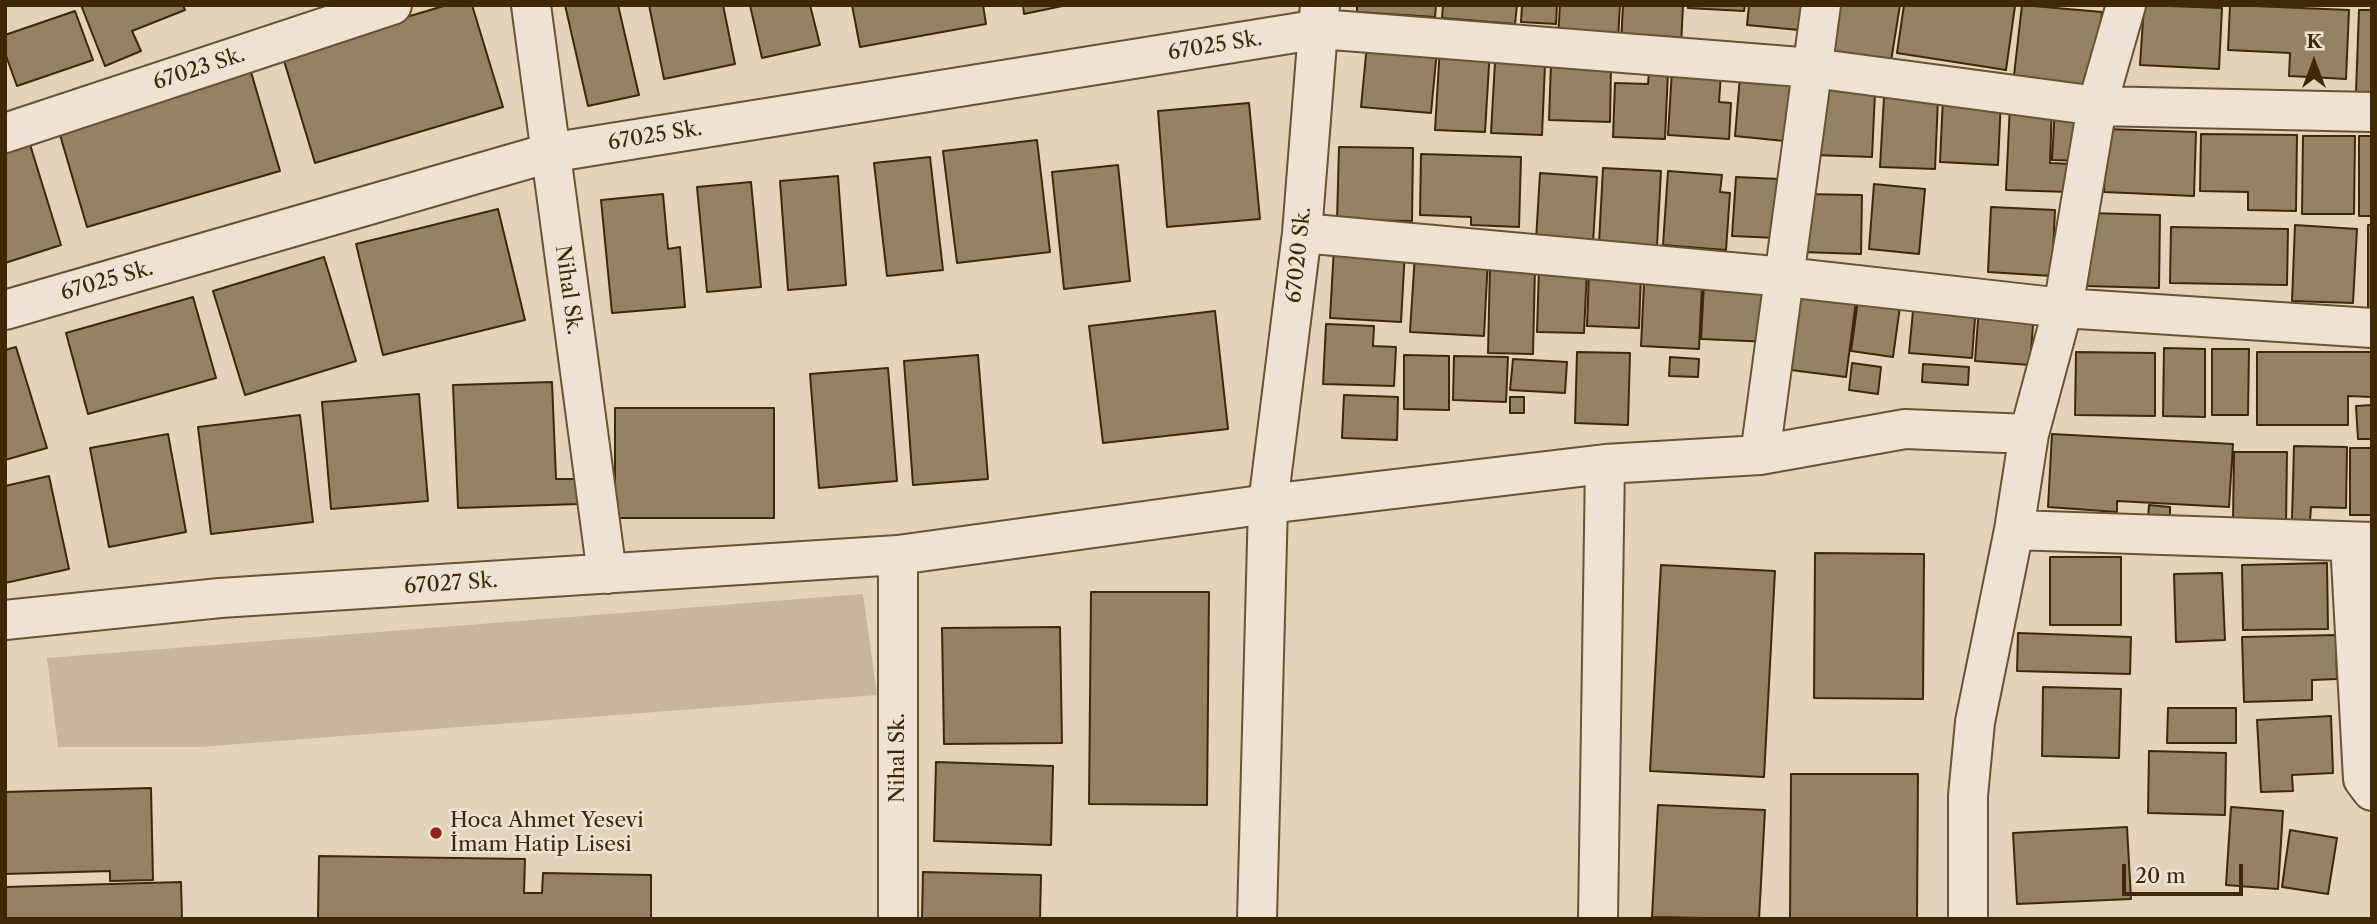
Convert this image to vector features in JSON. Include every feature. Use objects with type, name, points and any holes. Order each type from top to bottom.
[{"type":"street","name":"67023 Sk.","points":[[5,133],[308,19],[392,5]]},
{"type":"street","name":"Nihal Sk.","points":[[531,5],[607,574]]},
{"type":"street","points":[[1760,455],[1821,5]]},
{"type":"street","points":[[1968,919],[1968,796],[1975,722],[2014,530],[2029,434],[2063,308],[2097,106],[2126,5]]},
{"type":"street","name":"67025 Sk.","points":[[5,310],[549,153],[1320,17],[1813,68],[2097,106],[2372,112]]},
{"type":"street","name":"67020 Sk.","points":[[1257,919],[1268,504],[1302,233],[1320,17]]},
{"type":"street","points":[[1302,233],[1785,277],[2063,308],[2372,328]]},
{"type":"street","name":"67027 Sk.","points":[[5,620],[220,598],[898,555],[1268,504],[1605,464],[1760,455],[1905,429],[2029,434]]},
{"type":"street","points":[[1598,919],[1605,464]]},
{"type":"street","points":[[2014,530],[2361,542],[2363,779],[2372,791]]},
{"type":"street","name":"Nihal Sk.","points":[[898,555],[898,919]]},
{"type":"shaded area","points":[[863,594],[877,695],[199,747],[58,747],[47,658]]},
{"type":"building","points":[[81,5],[183,5],[185,10],[132,31],[141,51],[105,66]]},
{"type":"building","points":[[447,5],[472,5],[503,107],[315,163],[282,54]]},
{"type":"building","points":[[565,5],[618,5],[639,95],[588,106]]},
{"type":"building","points":[[649,5],[723,5],[735,64],[664,79]]},
{"type":"building","points":[[750,5],[810,5],[820,45],[762,58]]},
{"type":"building","points":[[852,5],[983,5],[986,24],[860,47]]},
{"type":"building","points":[[1023,5],[1067,5],[1024,14]]},
{"type":"building","points":[[1357,5],[1436,5],[1435,17],[1357,12]]},
{"type":"building","points":[[1443,5],[1517,5],[1515,24],[1442,18]]},
{"type":"building","points":[[1522,5],[1557,5],[1556,24],[1521,22]]},
{"type":"building","points":[[1560,5],[1620,5],[1618,39],[1558,37]]},
{"type":"building","points":[[1623,5],[1683,5],[1681,47],[1621,44]]},
{"type":"building","points":[[1688,5],[1745,5],[1744,11],[1688,8]]},
{"type":"building","points":[[1749,5],[1811,5],[1809,31],[1747,25]]},
{"type":"building","points":[[1831,5],[1900,5],[1891,61],[1824,50]]},
{"type":"building","points":[[1904,5],[2015,6],[2006,70],[1897,53]]},
{"type":"building","points":[[2022,5],[2102,12],[2092,93],[2013,84]]},
{"type":"building","points":[[2144,5],[2222,8],[2219,69],[2140,65]]},
{"type":"building","points":[[2230,5],[2349,10],[2346,79],[2289,76],[2290,53],[2228,50]]},
{"type":"building","points":[[2359,10],[2372,10],[2372,92],[2356,92]]},
{"type":"building","points":[[75,11],[93,60],[17,86],[5,53],[5,35]]},
{"type":"building","points":[[1367,44],[1437,50],[1431,113],[1361,107]]},
{"type":"building","points":[[1440,46],[1490,49],[1485,132],[1435,130]]},
{"type":"building","points":[[1495,62],[1545,64],[1542,135],[1491,133]]},
{"type":"building","points":[[1551,63],[1611,65],[1610,122],[1549,120]]},
{"type":"building","points":[[1672,70],[1721,74],[1719,102],[1731,103],[1729,139],[1668,135]]},
{"type":"building","points":[[251,72],[280,171],[87,227],[58,128]]},
{"type":"building","points":[[1649,72],[1668,72],[1665,139],[1613,137],[1615,83],[1648,84]]},
{"type":"building","points":[[1740,76],[1800,82],[1794,142],[1735,136]]},
{"type":"building","points":[[1816,89],[1875,92],[1872,157],[1813,155]]},
{"type":"building","points":[[1884,97],[1938,99],[1935,169],[1880,167]]},
{"type":"building","points":[[1943,97],[2001,99],[1998,165],[1940,162]]},
{"type":"building","points":[[1249,103],[1260,219],[1167,227],[1158,111]]},
{"type":"building","points":[[2010,104],[2052,105],[2050,163],[2071,164],[2070,192],[2006,190]]},
{"type":"building","points":[[2055,107],[2083,107],[2081,161],[2052,160]]},
{"type":"building","points":[[2106,129],[2196,132],[2194,196],[2104,192]]},
{"type":"building","points":[[2201,134],[2297,135],[2296,211],[2248,210],[2248,192],[2200,191]]},
{"type":"building","points":[[2303,136],[2355,136],[2354,214],[2302,214]]},
{"type":"building","points":[[2359,136],[2372,136],[2372,216],[2359,216]]},
{"type":"building","points":[[28,138],[61,245],[5,263],[5,145]]},
{"type":"building","points":[[1037,140],[1050,252],[957,263],[943,151]]},
{"type":"building","points":[[1339,147],[1413,148],[1412,221],[1337,220]]},
{"type":"building","points":[[1421,154],[1521,157],[1519,227],[1471,225],[1471,217],[1420,215]]},
{"type":"building","points":[[930,157],[943,270],[887,276],[874,163]]},
{"type":"building","points":[[1118,165],[1130,281],[1064,289],[1052,172]]},
{"type":"building","points":[[1603,168],[1661,171],[1657,246],[1599,243]]},
{"type":"building","points":[[1668,171],[1722,175],[1720,192],[1730,193],[1726,250],[1663,245]]},
{"type":"building","points":[[1540,173],[1597,177],[1593,243],[1536,240]]},
{"type":"building","points":[[838,176],[846,285],[788,290],[780,181]]},
{"type":"building","points":[[1736,177],[1780,179],[1777,238],[1732,236]]},
{"type":"building","points":[[751,182],[761,287],[707,292],[697,187]]},
{"type":"building","points":[[1874,184],[1925,189],[1919,254],[1869,249]]},
{"type":"building","points":[[663,194],[668,249],[680,247],[685,307],[612,313],[601,200]]},
{"type":"building","points":[[1803,194],[1862,195],[1861,254],[1802,252]]},
{"type":"building","points":[[1991,207],[2055,210],[2052,276],[1988,272]]},
{"type":"building","points":[[498,209],[525,320],[383,355],[356,244]]},
{"type":"building","points":[[2088,213],[2160,215],[2159,288],[2086,286]]},
{"type":"building","points":[[2295,225],[2357,229],[2353,303],[2292,301]]},
{"type":"building","points":[[2368,225],[2372,225],[2372,319],[2368,319]]},
{"type":"building","points":[[2171,227],[2288,229],[2287,285],[2170,283]]},
{"type":"building","points":[[1334,247],[1405,250],[1401,322],[1330,318]]},
{"type":"building","points":[[1415,254],[1488,258],[1484,336],[1410,332]]},
{"type":"building","points":[[324,257],[356,361],[245,395],[213,291]]},
{"type":"building","points":[[1490,266],[1535,267],[1533,354],[1488,353]]},
{"type":"building","points":[[1539,267],[1587,269],[1584,333],[1537,332]]},
{"type":"building","points":[[1589,272],[1641,275],[1639,328],[1587,326]]},
{"type":"building","points":[[1644,282],[1702,285],[1699,349],[1641,346]]},
{"type":"building","points":[[1704,283],[1774,286],[1771,342],[1701,339]]},
{"type":"building","points":[[1794,285],[1857,294],[1846,377],[1783,369]]},
{"type":"building","points":[[1859,293],[1901,299],[1893,357],[1851,351]]},
{"type":"building","points":[[193,297],[216,378],[88,414],[66,333]]},
{"type":"building","points":[[1914,300],[1976,305],[1972,358],[1909,353]]},
{"type":"building","points":[[1979,306],[2034,311],[2030,365],[1975,361]]},
{"type":"building","points":[[1215,311],[1228,429],[1103,443],[1089,326]]},
{"type":"building","points":[[1326,324],[1374,326],[1373,346],[1396,347],[1394,386],[1323,384]]},
{"type":"building","points":[[16,347],[47,448],[5,460],[5,350]]},
{"type":"building","points":[[2164,348],[2205,349],[2205,417],[2163,416]]},
{"type":"building","points":[[2212,349],[2249,349],[2248,415],[2212,415]]},
{"type":"building","points":[[1577,352],[1630,353],[1628,425],[1575,423]]},
{"type":"building","points":[[2076,352],[2155,353],[2155,416],[2075,415]]},
{"type":"building","points":[[2257,352],[2372,352],[2372,397],[2348,396],[2348,425],[2257,425]]},
{"type":"building","points":[[978,355],[988,479],[913,485],[904,361]]},
{"type":"building","points":[[1404,355],[1449,356],[1449,410],[1404,409]]},
{"type":"building","points":[[1454,356],[1508,357],[1506,402],[1453,400]]},
{"type":"building","points":[[1670,357],[1699,359],[1698,377],[1669,376]]},
{"type":"building","points":[[1513,359],[1567,362],[1565,393],[1510,390]]},
{"type":"building","points":[[1852,363],[1881,367],[1878,394],[1849,390]]},
{"type":"building","points":[[1923,364],[1969,367],[1968,385],[1922,382]]},
{"type":"building","points":[[888,368],[897,481],[819,488],[810,374]]},
{"type":"building","points":[[552,382],[556,479],[579,479],[579,504],[458,508],[453,385]]},
{"type":"building","points":[[419,394],[428,501],[331,509],[322,402]]},
{"type":"building","points":[[1344,395],[1398,397],[1397,440],[1342,438]]},
{"type":"building","points":[[1510,397],[1524,397],[1524,413],[1510,413]]},
{"type":"building","points":[[2372,405],[2372,439],[2358,439],[2356,406]]},
{"type":"building","points":[[615,408],[774,408],[774,518],[615,518]]},
{"type":"building","points":[[300,415],[313,522],[211,534],[198,427]]},
{"type":"building","points":[[168,434],[186,532],[109,547],[90,448]]},
{"type":"building","points":[[2052,434],[2233,444],[2229,507],[2117,501],[2117,512],[2048,507]]},
{"type":"building","points":[[2294,446],[2347,447],[2346,508],[2311,507],[2310,521],[2292,520]]},
{"type":"building","points":[[2350,448],[2372,448],[2372,515],[2350,515]]},
{"type":"building","points":[[2234,452],[2287,452],[2286,522],[2233,521]]},
{"type":"building","points":[[49,476],[69,569],[5,583],[5,486]]},
{"type":"building","points":[[2149,505],[2170,507],[2170,519],[2148,518]]},
{"type":"building","points":[[1815,553],[1924,554],[1923,699],[1814,698]]},
{"type":"building","points":[[2050,557],[2121,557],[2121,625],[2050,625]]},
{"type":"building","points":[[2327,563],[2328,629],[2243,630],[2242,565]]},
{"type":"building","points":[[1661,565],[1775,571],[1764,777],[1650,771]]},
{"type":"building","points":[[2222,573],[2225,640],[2176,642],[2174,574]]},
{"type":"building","points":[[1091,592],[1209,592],[1207,805],[1089,804]]},
{"type":"building","points":[[1060,627],[1062,743],[944,744],[942,628]]},
{"type":"building","points":[[2018,633],[2131,637],[2130,674],[2017,671]]},
{"type":"building","points":[[2336,635],[2337,679],[2312,680],[2312,700],[2244,702],[2242,637]]},
{"type":"building","points":[[2043,687],[2121,689],[2119,758],[2042,756]]},
{"type":"building","points":[[2168,708],[2236,708],[2236,743],[2167,743]]},
{"type":"building","points":[[2331,716],[2333,773],[2292,775],[2293,791],[2261,792],[2257,720]]},
{"type":"building","points":[[2149,751],[2226,753],[2225,815],[2148,813]]},
{"type":"building","points":[[936,762],[1053,766],[1051,845],[934,841]]},
{"type":"building","points":[[1791,774],[1918,774],[1917,919],[1790,919]]},
{"type":"building","points":[[151,788],[153,880],[110,881],[110,871],[5,874],[5,792]]},
{"type":"building","points":[[1658,805],[1765,810],[1759,919],[1652,917]]},
{"type":"building","points":[[2231,807],[2283,811],[2278,889],[2226,885]]},
{"type":"building","points":[[2127,827],[2131,899],[2017,904],[2013,833]]},
{"type":"building","points":[[2290,830],[2337,838],[2328,894],[2282,887]]},
{"type":"building","points":[[319,856],[525,859],[524,893],[542,893],[543,873],[651,875],[651,919],[318,919]]},
{"type":"building","points":[[923,872],[1041,875],[1040,919],[922,919]]},
{"type":"building","points":[[181,882],[182,919],[5,919],[5,887]]},
{"type":"place","name":"Hoca Ahmet Yesevi İmam Hatip Lisesi","points":[[436,833]]}]
